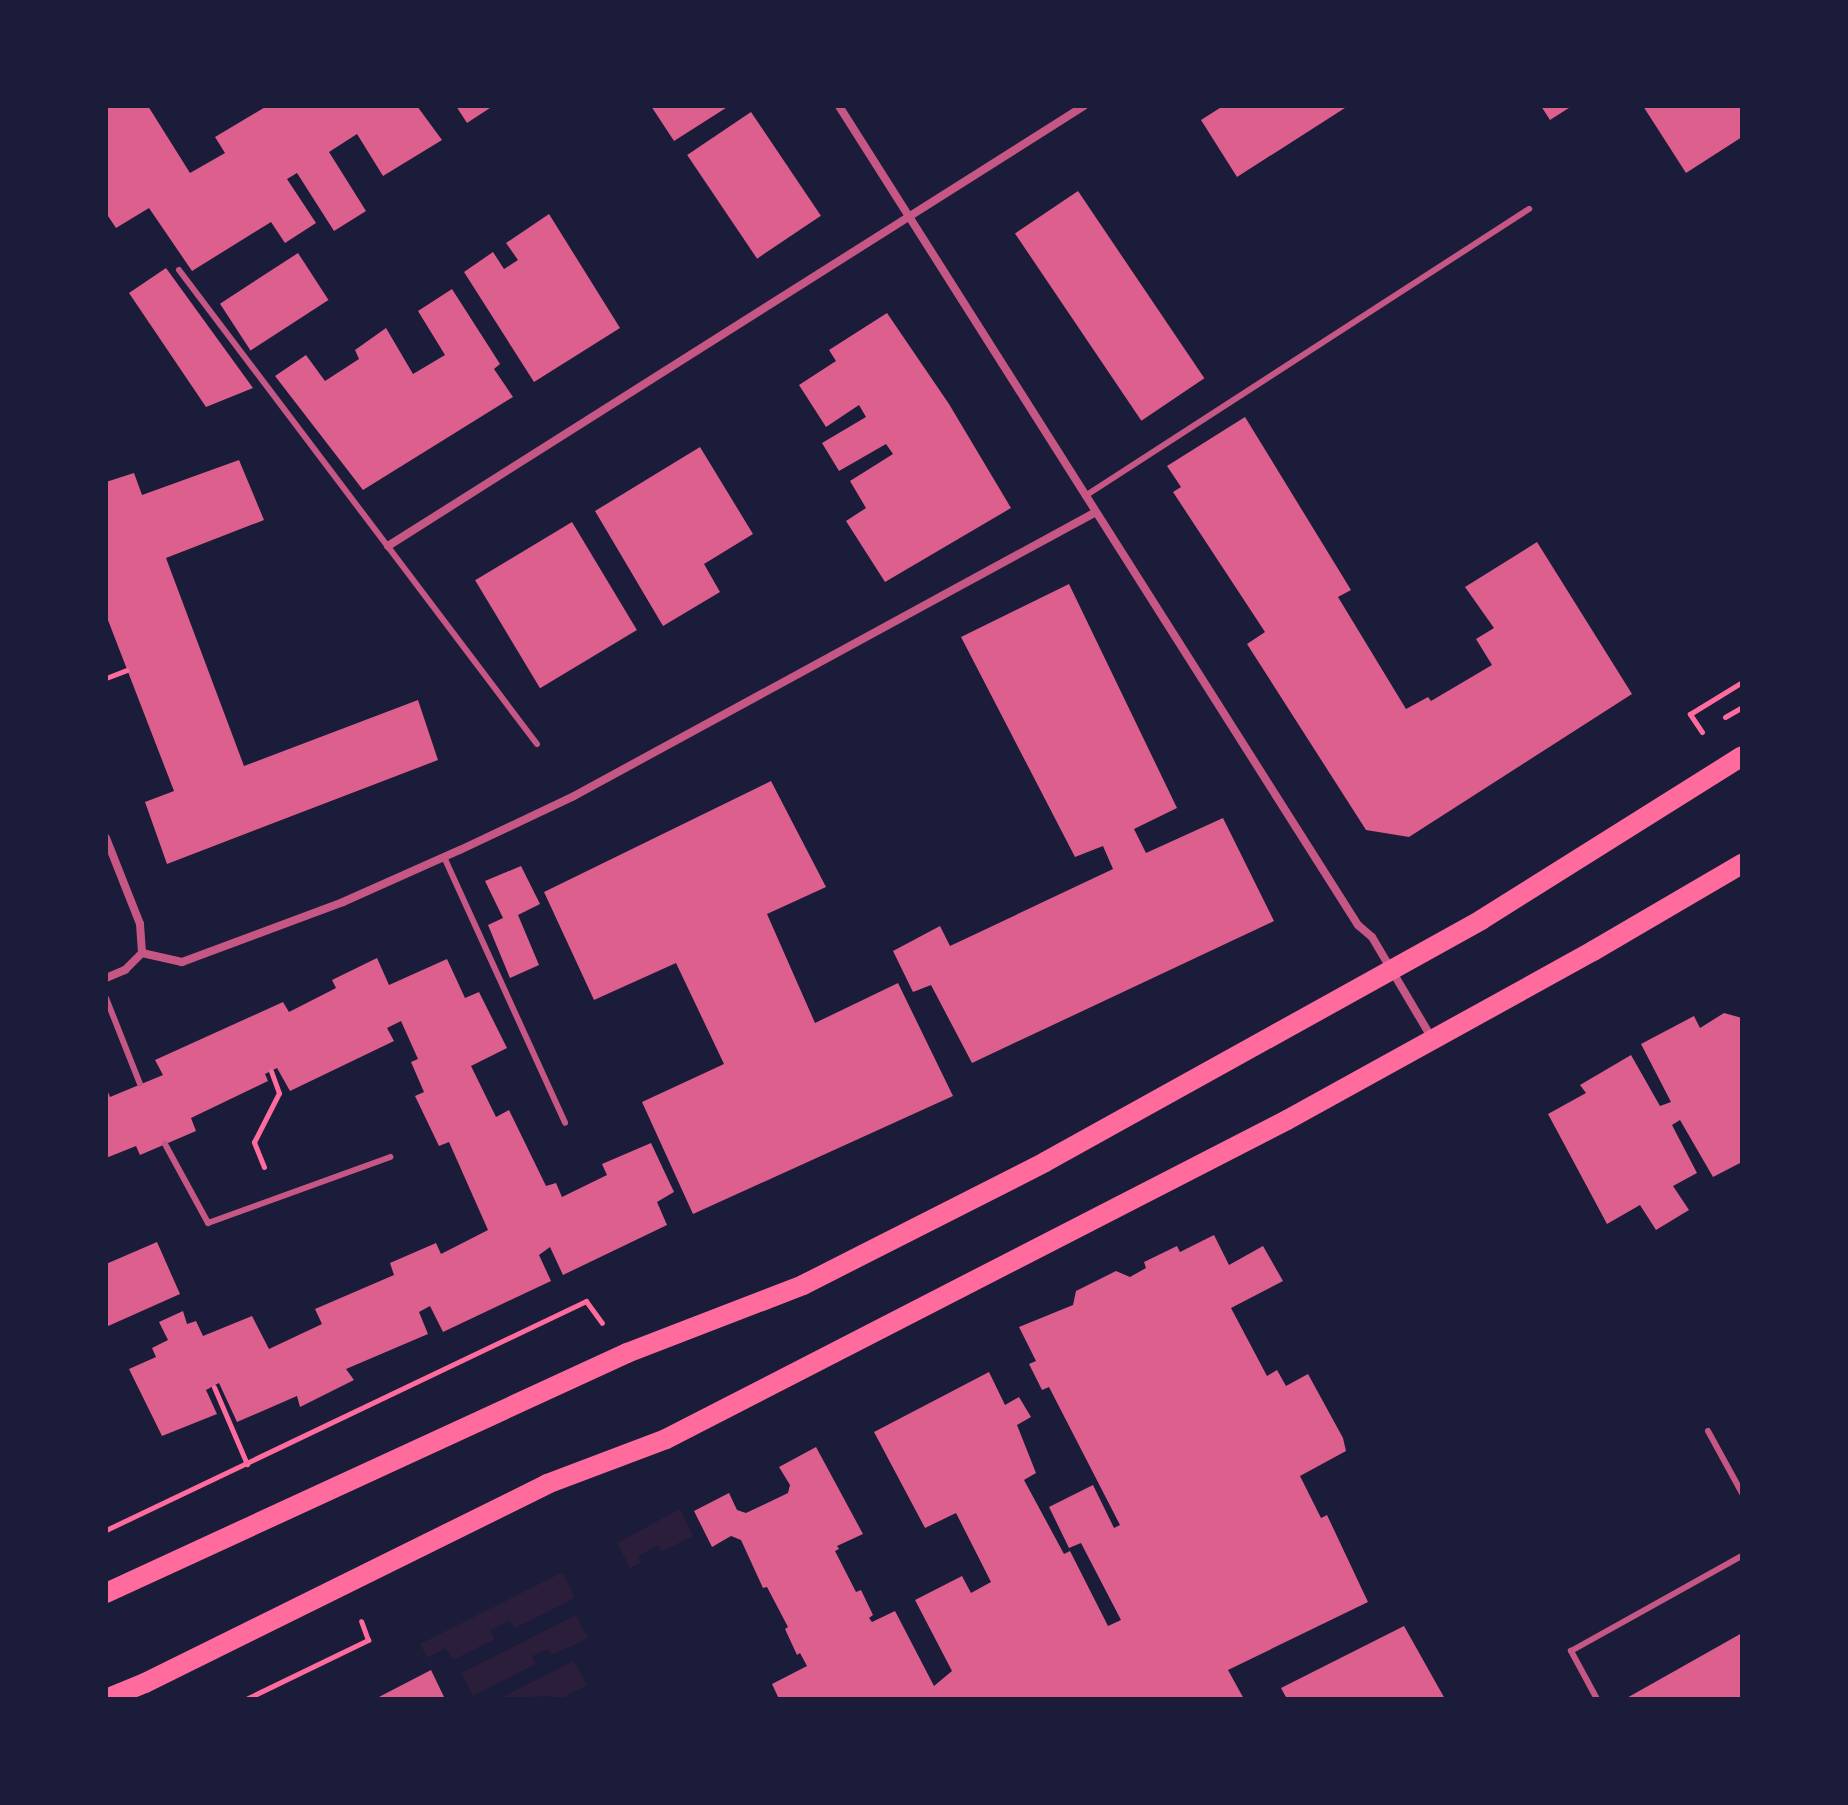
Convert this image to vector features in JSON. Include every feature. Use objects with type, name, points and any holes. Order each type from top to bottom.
[{"type":"main road","points":[[106,1593],[627,1353],[803,1285],[1045,1162],[1393,971],[1521,896],[1742,756]]},
{"type":"main road","points":[[106,1699],[142,1691],[547,1484],[666,1439],[1206,1162],[1433,1040],[1742,865]]},
{"type":"street","points":[[839,106],[1358,925],[1372,937],[1433,1040]]},
{"type":"street","points":[[388,546],[1084,106]]},
{"type":"street","points":[[142,953],[182,962],[343,902],[444,857],[574,796],[1096,512]]},
{"type":"street","points":[[106,838],[140,924],[142,953],[125,970],[106,978]]},
{"type":"lane","points":[[1085,496],[1529,209]]},
{"type":"lane","points":[[179,270],[537,744]]},
{"type":"lane","points":[[444,857],[565,1123]]},
{"type":"lane","points":[[106,998],[140,1084]]},
{"type":"lane","points":[[165,1144],[208,1223],[390,1157]]},
{"type":"lane","points":[[1708,1431],[1742,1493]]},
{"type":"lane","points":[[1597,1699],[1571,1651],[1742,1556]]},
{"type":"path","points":[[106,678],[127,670]]},
{"type":"path","points":[[1702,732],[1690,714],[1742,682]]},
{"type":"path","points":[[1689,740],[1742,707]]},
{"type":"path","points":[[271,1071],[279,1093],[254,1142],[277,1198]]},
{"type":"path","points":[[106,1530],[586,1301],[611,1334]]},
{"type":"path","points":[[214,1387],[247,1464]]},
{"type":"path","points":[[246,1699],[368,1640]]},
{"type":"shaded area","points":[[680,1509],[693,1536],[661,1552],[658,1545],[638,1556],[641,1563],[630,1568],[617,1543]]},
{"type":"shaded area","points":[[563,1572],[575,1598],[515,1628],[510,1621],[490,1630],[495,1639],[453,1660],[446,1648],[427,1658],[420,1644]]},
{"type":"shaded area","points":[[576,1615],[588,1638],[552,1655],[548,1649],[532,1656],[535,1664],[473,1696],[461,1673]]},
{"type":"shaded area","points":[[574,1661],[587,1685],[560,1699],[549,1696],[499,1699]]},
{"type":"building","points":[[106,106],[148,106],[190,173],[225,153],[215,137],[267,106],[417,106],[442,140],[383,176],[357,134],[329,152],[366,211],[334,231],[297,173],[287,179],[316,223],[285,243],[271,222],[192,271],[149,208],[116,228],[106,213]]},
{"type":"building","points":[[456,106],[493,106],[467,123]]},
{"type":"building","points":[[651,106],[729,106],[674,141]]},
{"type":"building","points":[[1223,106],[1348,106],[1237,177],[1201,120]]},
{"type":"building","points":[[1541,106],[1572,106],[1550,120]]},
{"type":"building","points":[[1643,106],[1742,106],[1742,137],[1686,173]]},
{"type":"building","points":[[751,112],[821,216],[757,259],[687,155]]},
{"type":"building","points":[[1078,191],[1204,378],[1141,421],[1015,233]]},
{"type":"building","points":[[549,214],[620,328],[534,382],[464,272],[493,252],[504,269],[518,260],[506,243]]},
{"type":"building","points":[[298,253],[328,300],[251,351],[220,304]]},
{"type":"building","points":[[166,268],[253,388],[206,407],[129,293]]},
{"type":"building","points":[[452,289],[500,364],[494,369],[513,397],[363,490],[275,376],[306,355],[325,381],[359,359],[355,350],[386,328],[413,374],[445,355],[418,311]]},
{"type":"building","points":[[887,313],[949,404],[1011,508],[885,582],[846,521],[866,508],[850,481],[893,454],[886,444],[839,471],[822,443],[866,417],[859,405],[826,427],[799,385],[836,361],[829,350]]},
{"type":"building","points":[[1245,417],[1351,590],[1338,597],[1406,709],[1428,697],[1431,701],[1492,665],[1476,639],[1494,628],[1465,587],[1537,542],[1632,694],[1409,837],[1366,830],[1247,644],[1265,632],[1173,492],[1181,487],[1167,466]]},
{"type":"building","points":[[700,447],[753,534],[704,564],[720,592],[663,626],[595,511]]},
{"type":"building","points":[[239,460],[264,520],[166,558],[244,766],[418,700],[438,760],[167,864],[145,802],[174,791],[106,615],[106,482],[134,473],[142,495]]},
{"type":"building","points":[[572,522],[637,630],[540,688],[475,580]]},
{"type":"building","points":[[1069,584],[1177,808],[1134,829],[1146,853],[1223,818],[1274,921],[972,1063],[931,985],[913,992],[893,951],[940,926],[950,946],[1113,869],[1103,846],[1075,857],[961,637]]},
{"type":"building","points":[[771,781],[826,887],[767,914],[815,1023],[898,983],[953,1096],[693,1214],[642,1102],[724,1064],[676,963],[594,1000],[544,892]]},
{"type":"building","points":[[521,866],[540,904],[518,915],[539,965],[510,978],[488,925],[503,918],[485,881]]},
{"type":"building","points":[[377,958],[389,985],[447,959],[465,998],[479,992],[507,1048],[471,1066],[496,1117],[509,1110],[546,1186],[556,1183],[562,1197],[607,1175],[602,1164],[651,1143],[674,1192],[657,1202],[667,1225],[563,1275],[550,1247],[539,1255],[551,1281],[443,1332],[430,1306],[419,1312],[428,1334],[346,1369],[354,1380],[300,1407],[297,1396],[237,1422],[219,1383],[206,1390],[217,1414],[162,1436],[129,1369],[156,1357],[152,1348],[168,1340],[159,1322],[183,1311],[187,1324],[196,1321],[203,1336],[252,1316],[269,1349],[322,1324],[315,1309],[394,1275],[390,1263],[436,1243],[441,1254],[488,1230],[449,1142],[439,1146],[415,1096],[424,1092],[411,1062],[418,1059],[401,1021],[387,1028],[394,1041],[290,1091],[277,1068],[265,1074],[268,1081],[191,1118],[196,1131],[140,1155],[136,1146],[106,1158],[106,1087],[110,1097],[163,1075],[155,1060],[283,1002],[289,1012],[336,988],[332,980]]},
{"type":"building","points":[[1724,1013],[1742,1018],[1742,1162],[1713,1177],[1680,1120],[1672,1125],[1697,1173],[1673,1186],[1689,1210],[1656,1230],[1640,1205],[1607,1224],[1548,1114],[1586,1093],[1580,1085],[1631,1055],[1660,1106],[1671,1102],[1641,1044],[1694,1016],[1700,1028]]},
{"type":"building","points":[[1214,1235],[1229,1265],[1263,1246],[1283,1281],[1231,1308],[1267,1376],[1277,1370],[1286,1386],[1308,1374],[1343,1438],[1346,1451],[1300,1476],[1321,1518],[1327,1515],[1368,1602],[1228,1670],[1244,1699],[779,1699],[772,1684],[807,1666],[800,1653],[797,1655],[785,1629],[788,1627],[767,1587],[763,1588],[741,1540],[731,1536],[712,1547],[694,1511],[729,1493],[737,1510],[746,1513],[788,1493],[790,1485],[779,1467],[816,1447],[863,1534],[837,1546],[839,1549],[835,1551],[856,1592],[861,1590],[873,1615],[869,1618],[872,1622],[895,1611],[934,1686],[952,1671],[915,1600],[962,1576],[971,1593],[991,1582],[956,1513],[925,1528],[874,1432],[989,1372],[1005,1405],[1019,1397],[1031,1417],[1017,1425],[1036,1473],[1024,1480],[1064,1554],[1070,1551],[1108,1626],[1121,1620],[1081,1543],[1069,1548],[1049,1507],[1093,1485],[1114,1528],[1120,1525],[1049,1387],[1042,1390],[1029,1364],[1036,1361],[1019,1327],[1073,1305],[1076,1291],[1116,1271],[1130,1277],[1146,1268],[1144,1262],[1177,1246],[1180,1252]]},
{"type":"building","points":[[157,1242],[180,1294],[106,1327],[106,1264]]},
{"type":"building","points":[[1404,1626],[1445,1699],[1287,1699],[1281,1688]]},
{"type":"building","points":[[1742,1633],[1742,1699],[1625,1699]]},
{"type":"building","points":[[431,1670],[445,1699],[375,1699]]}]
